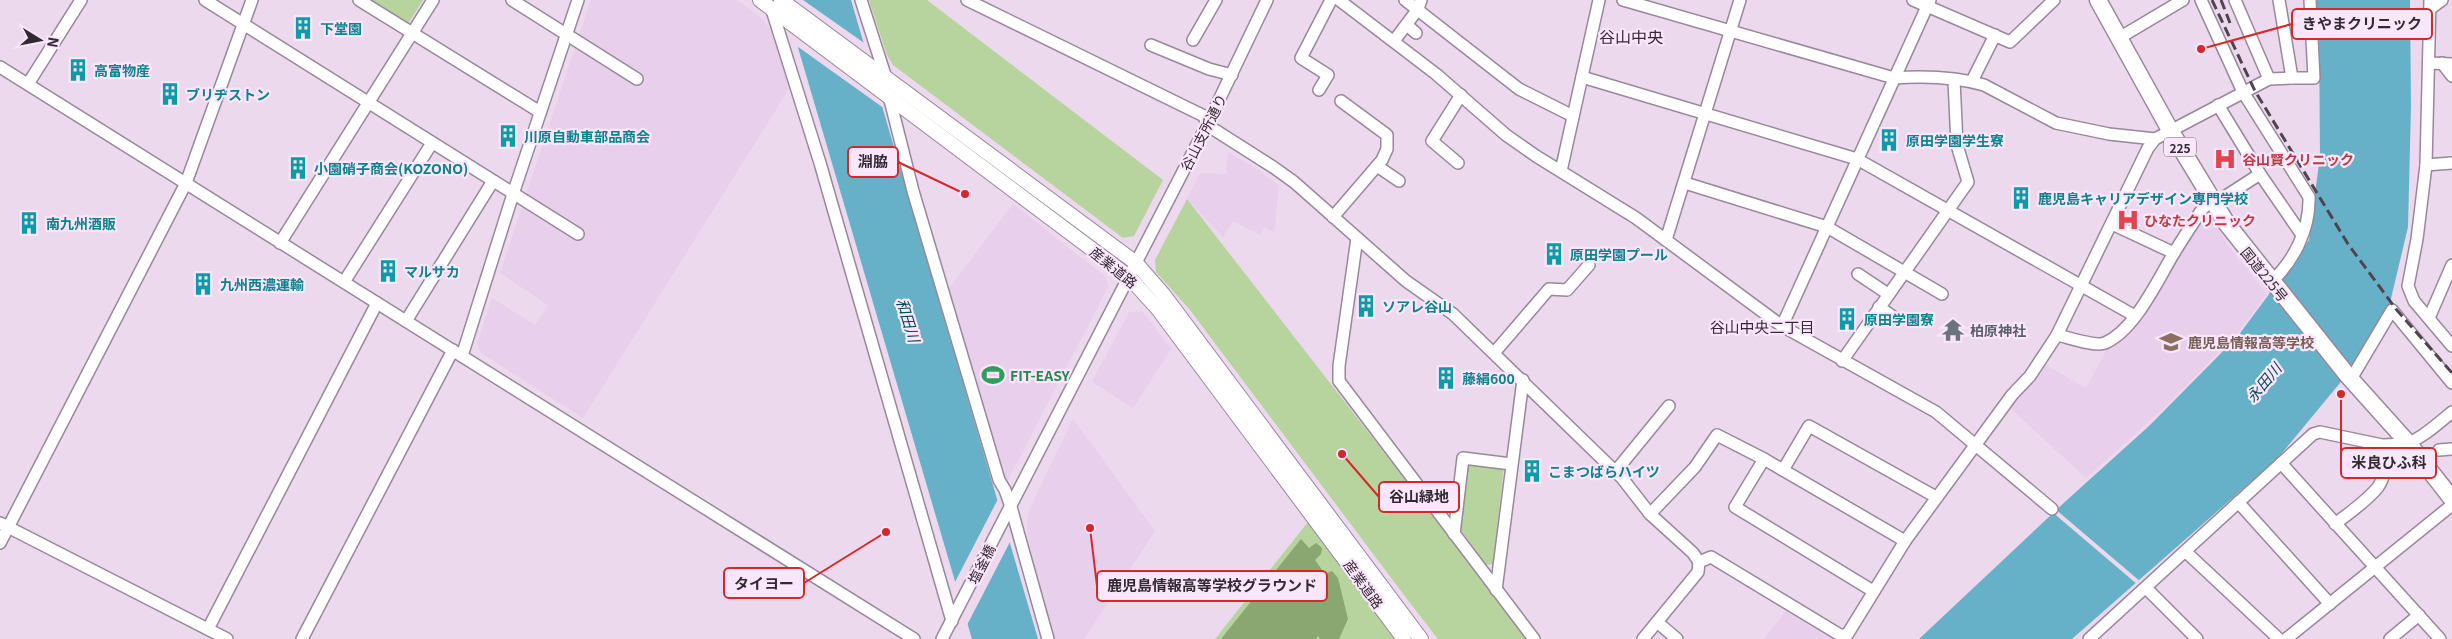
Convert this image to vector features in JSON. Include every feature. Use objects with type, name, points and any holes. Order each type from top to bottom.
[{"type":"highway","name":"国道225号","points":[[2098,0],[2170,130],[2220,198],[2244,249],[2349,378],[2408,444],[2452,499]]},
{"type":"main road","name":"産業道路","points":[[772,5],[881,72],[1136,263],[1164,294],[1421,639]]},
{"type":"main road","name":"産業道路","points":[[772,5],[885,94],[1129,277],[1158,309],[1404,639]]},
{"type":"street","points":[[28,84],[81,0]]},
{"type":"street","points":[[205,0],[578,234]]},
{"type":"street","points":[[0,543],[4,525],[186,183],[252,0]]},
{"type":"street","points":[[359,0],[540,112]]},
{"type":"street","points":[[280,243],[433,0]]},
{"type":"street","points":[[512,0],[637,79]]},
{"type":"street","points":[[302,639],[458,353],[578,0]]},
{"type":"street","points":[[861,0],[881,72]]},
{"type":"street","points":[[967,0],[1204,116],[1207,125],[1273,167],[1406,281],[1453,314],[1523,380],[1615,472],[1650,514],[1693,553],[1699,562],[1698,572],[1643,639]]},
{"type":"street","points":[[1193,40],[1216,0]]},
{"type":"street","name":"谷山支所通り","points":[[1129,277],[1207,125],[1267,0]]},
{"type":"street","points":[[1319,90],[1328,75],[1301,58],[1331,0]]},
{"type":"street","points":[[1339,0],[1461,95],[1506,135],[1636,218],[1782,326],[1842,361],[1923,404],[1975,444],[2052,509]]},
{"type":"street","points":[[1405,0],[1420,4],[1519,89],[1573,116]]},
{"type":"street","points":[[1561,171],[1599,0]]},
{"type":"street","points":[[1622,0],[1894,78],[1916,76],[1972,81],[1991,88],[2056,123],[2109,134],[2155,139]]},
{"type":"street","points":[[1666,240],[1686,183],[1740,0]]},
{"type":"street","points":[[1913,0],[1929,3],[2010,42],[2054,0]]},
{"type":"street","points":[[2118,38],[2165,5],[2183,0]]},
{"type":"street","points":[[2202,0],[2243,92],[2309,197],[2309,208],[2295,254],[2273,284]]},
{"type":"street","points":[[2235,0],[2269,79]]},
{"type":"street","points":[[2279,0],[2292,78]]},
{"type":"street","points":[[1699,562],[1711,557],[1844,636],[1850,631],[1873,591],[1936,496],[2012,395],[2030,376],[2057,334],[2148,148],[2155,139],[2269,79],[2314,78],[2310,0]]},
{"type":"street","points":[[2442,0],[2430,4],[2426,165],[2417,239],[2408,286],[2414,301],[2452,346]]},
{"type":"street","points":[[1782,326],[1929,3]]},
{"type":"street","points":[[1394,41],[1420,4]]},
{"type":"street","points":[[772,5],[826,181],[954,618]]},
{"type":"street","points":[[1407,25],[1416,33]]},
{"type":"street","points":[[1972,81],[1995,35]]},
{"type":"street","points":[[1151,45],[1208,69],[1232,74]]},
{"type":"street","points":[[2429,63],[2447,64],[2452,76]]},
{"type":"street","points":[[0,67],[914,639]]},
{"type":"street","points":[[1582,77],[1857,159],[2135,316]]},
{"type":"street","points":[[1842,361],[1968,182],[1957,145],[1954,80]]},
{"type":"street","points":[[885,94],[999,480],[1011,507],[1048,639]]},
{"type":"street","points":[[1458,163],[1432,141],[1461,95]]},
{"type":"street","points":[[1333,217],[1377,166],[1386,152],[1387,135],[1341,102]]},
{"type":"street","points":[[2218,105],[2260,174],[2302,235]]},
{"type":"street","points":[[344,282],[432,143]]},
{"type":"street","points":[[2426,165],[2452,164]]},
{"type":"street","points":[[1377,166],[1399,181]]},
{"type":"street","points":[[2057,334],[2096,344],[2104,344],[2126,327],[2135,316],[2203,208],[2260,174]]},
{"type":"street","points":[[406,321],[493,181]]},
{"type":"street","points":[[1686,183],[1827,227],[1942,294]]},
{"type":"street","points":[[2112,224],[2174,253]]},
{"type":"street","points":[[1357,238],[1338,378],[1534,639]]},
{"type":"street","points":[[1494,353],[1549,289],[1567,290],[1589,265]]},
{"type":"street","points":[[2429,318],[2452,265]]},
{"type":"street","points":[[1858,274],[1888,294]]},
{"type":"street","name":"塩釜橋","points":[[942,639],[1129,277]]},
{"type":"street","points":[[208,629],[378,303]]},
{"type":"street","points":[[1879,307],[1895,318]]},
{"type":"street","points":[[2349,378],[2392,310],[2452,383]]},
{"type":"street","points":[[1496,590],[1523,380]]},
{"type":"street","points":[[1615,472],[1669,406]]},
{"type":"street","points":[[2335,524],[2377,489],[2382,480],[2386,462],[2395,448],[2408,444],[2452,412]]},
{"type":"street","points":[[1782,470],[1809,426],[1936,496]]},
{"type":"street","points":[[2093,638],[2313,434],[2320,432],[2382,445],[2408,444]]},
{"type":"street","points":[[1650,514],[1695,467],[1718,435],[1764,459],[1905,541]]},
{"type":"street","points":[[2438,450],[2452,450]]},
{"type":"street","points":[[1454,534],[1463,458],[1511,464]]},
{"type":"street","points":[[1764,459],[1735,507],[1873,591]]},
{"type":"street","points":[[2281,463],[2440,639]]},
{"type":"street","points":[[2238,502],[2330,604]]},
{"type":"street","points":[[2286,639],[2452,505]]},
{"type":"street","points":[[4,525],[227,639]]},
{"type":"street","points":[[2186,552],[2279,639]]},
{"type":"street","points":[[2146,588],[2197,639]]},
{"type":"street","points":[[2390,639],[2419,615]]},
{"type":"street","points":[[1657,622],[1677,639]]},
{"type":"shaded area","points":[[591,0],[737,0],[757,14],[774,33],[792,84],[583,418],[481,353],[477,344],[492,298],[535,325],[548,305],[500,273]]},
{"type":"shaded area","points":[[1228,152],[1260,171],[1279,186],[1274,232],[1264,227],[1260,235],[1233,221],[1223,237],[1187,199],[1200,173],[1226,174]]},
{"type":"shaded area","points":[[1013,204],[1106,277],[1108,287],[1007,482],[1003,480],[947,291]]},
{"type":"shaded area","name":"鹿児島情報高等学校","points":[[2206,211],[2235,255],[2267,294],[2235,336],[2166,406],[2086,478],[2009,407],[2044,364],[2086,388],[2109,345]]},
{"type":"shaded area","points":[[1142,311],[1171,349],[1133,408],[1092,382],[1129,312]]},
{"type":"shaded area","points":[[1073,419],[1155,531],[1084,639],[1053,639],[1030,549],[1027,526],[1029,510]]},
{"type":"shaded area","points":[[1786,611],[1832,639],[1764,639]]},
{"type":"green space","points":[[364,0],[423,0],[406,27]]},
{"type":"green space","points":[[869,0],[927,0],[1163,180],[1134,236],[1123,238],[893,65],[887,55]]},
{"type":"green space","points":[[1187,199],[1529,639],[1438,639],[1190,310],[1156,272],[1155,260]]},
{"type":"green space","points":[[1465,463],[1504,465],[1493,564],[1486,565],[1458,526]]},
{"type":"green space","points":[[1308,522],[1400,639],[1215,639]]},
{"type":"green space","points":[[1301,539],[1309,548],[1316,543],[1322,548],[1321,554],[1315,560],[1325,574],[1332,571],[1338,578],[1348,619],[1339,639],[1320,639],[1318,636],[1316,639],[1221,639]]},
{"type":"water","name":"和田川","points":[[784,0],[851,0],[1038,639],[972,639]]},
{"type":"water","name":"永田川","points":[[2315,0],[2410,0],[2411,106],[2408,227],[2389,307],[2368,349],[2278,458],[2072,639],[1919,639],[2149,426],[2238,336],[2309,240],[2320,156],[2319,31]]},
{"type":"pier","points":[[782,0],[803,0],[867,45],[885,109],[794,44]]},
{"type":"pier","points":[[999,497],[1011,540],[966,627],[954,584]]},
{"type":"pier","points":[[2054,508],[2141,582],[2138,585],[2051,511]]},
{"type":"railway","points":[[2212,0],[2255,91],[2348,244],[2396,309],[2452,373]]},
{"type":"railway","points":[[2221,0],[2230,23]]},
{"type":"place","name":"下堂園","points":[[303,28]]},
{"type":"place","name":"きやまクリニック","points":[[2201,49]]},
{"type":"place","name":"高富物産","points":[[78,70]]},
{"type":"place","name":"ブリヂストン","points":[[170,94]]},
{"type":"place","name":"川原自動車部品商会","points":[[508,136]]},
{"type":"place","name":"原田学園学生寮","points":[[1889,140]]},
{"type":"place","name":"谷山賢クリニック","points":[[2225,159]]},
{"type":"place","name":"小園硝子商会(KOZONO)","points":[[298,168]]},
{"type":"place","name":"淵脇","points":[[965,194]]},
{"type":"place","name":"鹿児島キャリアデザイン専門学校","points":[[2021,198]]},
{"type":"place","name":"ひなたクリニック","points":[[2128,220]]},
{"type":"place","name":"南九州酒販","points":[[29,223]]},
{"type":"place","name":"原田学園プール","points":[[1554,254]]},
{"type":"place","name":"マルサカ","points":[[388,271]]},
{"type":"place","name":"九州西濃運輸","points":[[203,284]]},
{"type":"place","name":"ソアレ谷山","points":[[1366,306]]},
{"type":"place","name":"原田学園寮","points":[[1847,319]]},
{"type":"place","name":"柏原神社","points":[[1953,330]]},
{"type":"place","name":"鹿児島情報高等学校","points":[[2171,342]]},
{"type":"place","name":"FIT-EASY","points":[[993,375]]},
{"type":"place","name":"藤絹600","points":[[1446,378]]},
{"type":"place","name":"米良ひふ科","points":[[2341,394]]},
{"type":"place","name":"谷山緑地","points":[[1342,454]]},
{"type":"place","name":"こまつばらハイツ","points":[[1532,471]]},
{"type":"place","name":"鹿児島情報高等学校グラウンド","points":[[1090,528]]},
{"type":"place","name":"タイヨー","points":[[886,532]]},
{"type":"district","name":"谷山中央","points":[[1631,36]]},
{"type":"district","name":"谷山中央二丁目","points":[[1762,326]]}]
